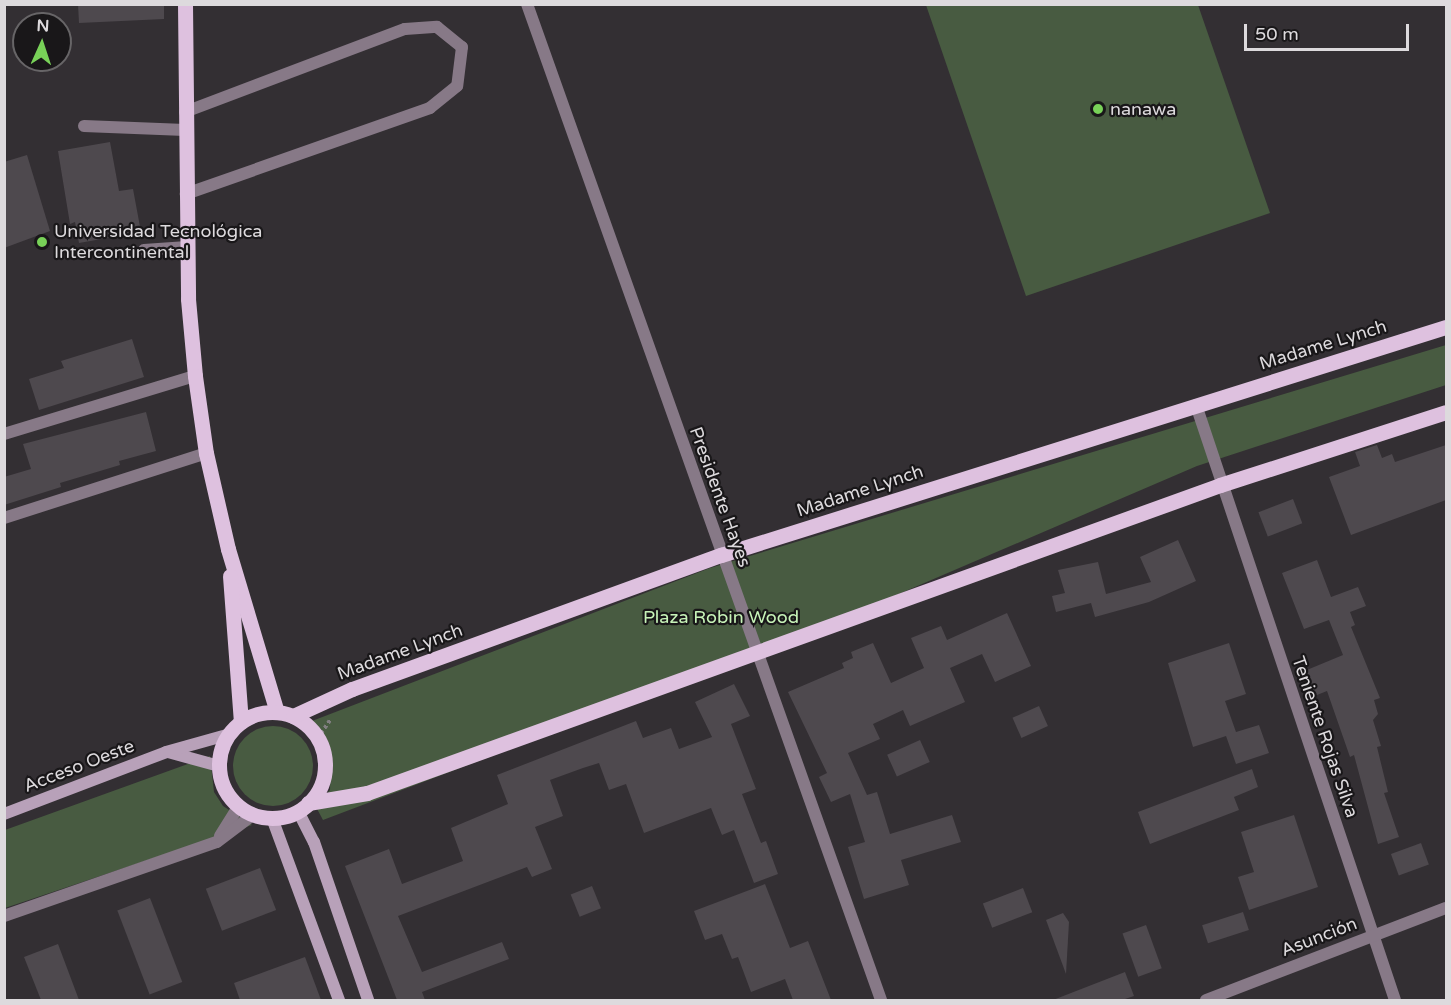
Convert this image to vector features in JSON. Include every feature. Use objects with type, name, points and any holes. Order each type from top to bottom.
[{"type":"main road","points":[[185,4],[187,247],[195,376],[206,453],[228,549],[277,712]]},
{"type":"main road","name":"Madame Lynch","points":[[293,716],[352,689],[721,555],[1446,327]]},
{"type":"main road","points":[[303,807],[322,783],[324,756],[312,729],[293,716],[277,712],[252,716],[241,722],[227,735],[219,766],[224,788],[239,806],[254,814],[272,818],[303,807],[368,793],[1220,485],[1446,412]]},
{"type":"main road","points":[[228,549],[241,722]]},
{"type":"main road","name":"Acceso Oeste","points":[[4,814],[166,752],[227,735]]},
{"type":"main road","points":[[166,752],[219,766]]},
{"type":"main road","points":[[303,807],[368,1000]]},
{"type":"main road","points":[[272,818],[339,1000]]},
{"type":"street","name":"Presidente Hayes","points":[[527,4],[721,555],[760,652],[881,1000]]},
{"type":"street","points":[[185,112],[405,29],[437,27],[462,47],[457,86],[430,108],[186,194]]},
{"type":"street","points":[[84,126],[185,130]]},
{"type":"street","points":[[144,250],[187,247]]},
{"type":"street","points":[[4,434],[195,376]]},
{"type":"street","name":"Teniente Rojas Silva","points":[[1196,405],[1220,485],[1395,1000]]},
{"type":"street","points":[[4,518],[206,453]]},
{"type":"street","points":[[217,842],[239,806]]},
{"type":"street","points":[[4,916],[217,842],[254,814]]},
{"type":"street","name":"Asunción","points":[[1206,1000],[1446,908]]},
{"type":"green space","name":"nanawa","points":[[926,5],[1198,5],[1270,213],[1026,296]]},
{"type":"green space","name":"Plaza Robin Wood","points":[[1446,345],[1446,385],[1197,466],[745,660],[323,820],[316,807],[330,790],[331,753],[312,721],[710,568]]},
{"type":"green space","points":[[265,726],[281,726],[302,737],[313,758],[313,774],[302,795],[281,806],[265,806],[251,800],[239,788],[233,774],[233,758],[239,744],[251,732]]},
{"type":"green space","points":[[210,756],[214,792],[223,806],[252,825],[5,908],[5,830]]},
{"type":"building","points":[[78,4],[164,4],[164,19],[79,23]]},
{"type":"building","points":[[110,142],[119,191],[133,189],[141,232],[79,243],[75,222],[70,224],[58,151]]},
{"type":"building","points":[[27,155],[50,231],[4,248],[4,162]]},
{"type":"building","points":[[132,339],[144,377],[39,410],[29,379],[64,368],[61,361]]},
{"type":"building","points":[[146,412],[156,451],[119,461],[120,465],[60,483],[61,487],[4,505],[4,477],[31,469],[23,444]]},
{"type":"building","points":[[1377,445],[1382,458],[1392,454],[1395,462],[1446,445],[1446,500],[1351,535],[1329,477],[1360,466],[1355,452]]},
{"type":"building","points":[[1293,499],[1302,523],[1268,537],[1258,512]]},
{"type":"building","points":[[1178,540],[1196,581],[1149,602],[1095,617],[1091,603],[1056,612],[1052,596],[1065,593],[1058,570],[1098,562],[1106,594],[1151,582],[1140,557]]},
{"type":"building","points":[[1317,560],[1331,597],[1358,587],[1366,606],[1350,612],[1355,625],[1351,627],[1380,698],[1374,700],[1378,714],[1373,720],[1381,746],[1377,747],[1388,792],[1384,793],[1399,837],[1378,844],[1354,755],[1350,757],[1327,691],[1312,697],[1302,672],[1343,655],[1329,620],[1304,629],[1282,573]]},
{"type":"building","points":[[1007,613],[1031,666],[995,682],[982,654],[950,668],[965,702],[910,726],[903,710],[873,724],[880,739],[848,753],[867,795],[877,792],[890,834],[952,815],[961,842],[901,860],[909,885],[864,899],[848,847],[865,842],[850,794],[831,802],[819,777],[827,773],[788,692],[844,668],[842,663],[853,658],[851,652],[873,643],[891,683],[924,668],[911,638],[941,626],[947,640]]},
{"type":"building","points":[[1229,643],[1246,694],[1225,701],[1236,732],[1259,725],[1269,753],[1236,764],[1226,736],[1193,747],[1168,663]]},
{"type":"building","points":[[734,684],[750,716],[731,724],[756,789],[742,794],[761,843],[766,841],[778,874],[754,883],[734,830],[722,835],[711,808],[644,833],[626,784],[609,790],[599,763],[583,768],[550,780],[563,816],[535,827],[552,869],[532,877],[527,867],[398,916],[422,972],[502,942],[509,959],[422,992],[425,1000],[397,1000],[345,866],[389,849],[402,884],[463,861],[451,828],[508,804],[497,775],[636,721],[643,738],[671,728],[679,749],[712,737],[695,702]]},
{"type":"building","points":[[1039,706],[1048,726],[1021,738],[1013,718]]},
{"type":"building","points":[[920,740],[930,762],[897,777],[887,755]]},
{"type":"building","points":[[1252,769],[1258,787],[1234,797],[1239,810],[1150,844],[1138,812]]},
{"type":"building","points":[[1294,815],[1318,887],[1249,910],[1238,877],[1254,872],[1241,832]]},
{"type":"building","points":[[1421,843],[1429,865],[1399,876],[1391,854]]},
{"type":"building","points":[[260,868],[276,910],[222,931],[206,889]]},
{"type":"building","points":[[765,884],[790,948],[808,941],[831,1000],[793,1000],[785,979],[751,992],[738,957],[732,959],[722,934],[705,940],[694,911]]},
{"type":"building","points":[[592,886],[601,908],[580,917],[571,895]]},
{"type":"building","points":[[1023,888],[1032,912],[992,928],[983,903]]},
{"type":"building","points":[[150,898],[182,982],[150,995],[117,911]]},
{"type":"building","points":[[1243,912],[1249,930],[1208,943],[1202,925]]},
{"type":"building","points":[[1063,913],[1069,922],[1066,974],[1046,920]]},
{"type":"building","points":[[1146,925],[1162,968],[1138,977],[1123,934]]},
{"type":"building","points":[[58,944],[79,1000],[41,1000],[24,957]]},
{"type":"building","points":[[305,957],[321,1000],[240,1000],[234,983]]},
{"type":"building","points":[[1125,972],[1134,996],[1122,1000],[1053,1000]]},
{"type":"place","name":"nanawa","points":[[1098,109]]},
{"type":"place","name":"Universidad Tecnológica Intercontinental","points":[[42,242]]}]
